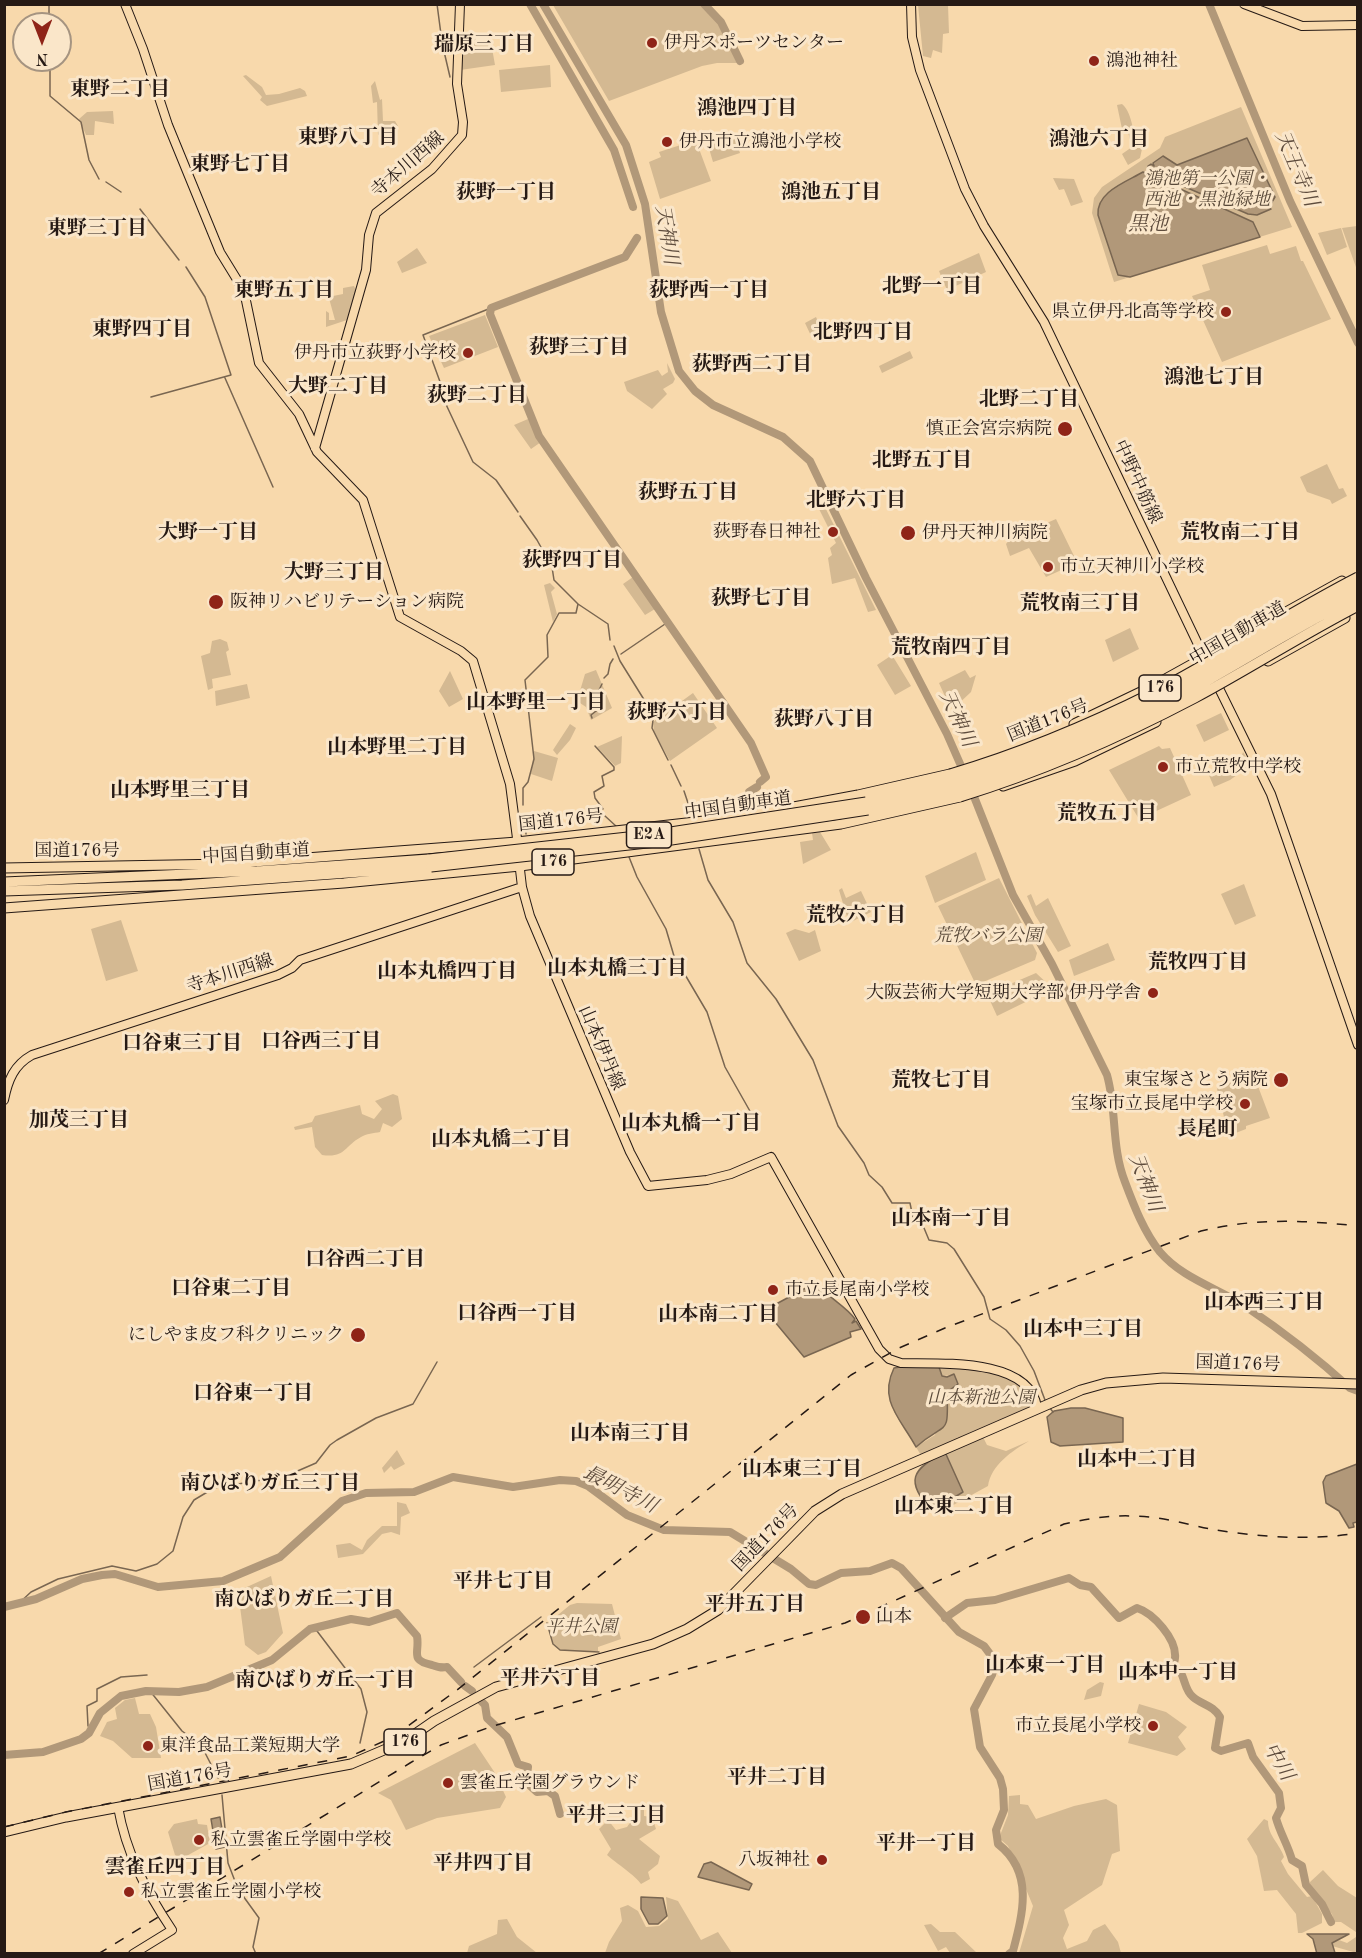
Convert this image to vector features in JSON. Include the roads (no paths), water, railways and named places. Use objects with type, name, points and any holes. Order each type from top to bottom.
[{"type":"highway","points":[[978,765],[1080,722],[1141,693],[1325,589],[1358,576]]},
{"type":"highway","name":"国道176号","points":[[4,908],[344,883],[520,866],[841,824],[955,786],[978,765],[1065,734],[1154,692],[1358,576]]},
{"type":"highway","name":"中国自動車道","points":[[955,786],[1045,751],[1112,721],[1191,681],[1358,587]]},
{"type":"highway","name":"中国自動車道","points":[[4,891],[204,884],[674,840],[867,806],[955,786],[1048,759],[1131,722],[1358,596]]},
{"type":"highway","points":[[982,791],[1039,776],[1094,753],[1219,690],[1358,608]]},
{"type":"highway","name":"国道176号","points":[[4,868],[227,864],[517,842],[740,817],[858,795],[955,786],[982,791],[1119,736],[1196,697],[1358,608]]},
{"type":"highway","name":"中国自動車道","points":[[4,882],[430,863]]},
{"type":"highway","name":"国道176号","points":[[4,1832],[39,1822],[308,1773],[368,1759],[405,1742],[434,1722],[496,1687],[654,1644],[687,1629],[718,1610],[815,1511],[842,1494],[1037,1407],[1081,1390],[1106,1383],[1163,1378],[1354,1383]]},
{"type":"main road","name":"山本伊丹線","points":[[125,4],[143,48],[168,125],[220,252],[244,291],[259,363],[299,414],[315,448],[363,500],[400,617],[461,651],[473,661],[510,784],[522,887],[530,916],[630,1152],[648,1186],[707,1180],[731,1174],[771,1157],[879,1349],[889,1359],[901,1363],[995,1368],[1028,1387],[1035,1398],[1037,1407]]},
{"type":"main road","name":"寺本川西線","points":[[315,448],[366,270],[369,235],[376,213],[432,170],[462,135],[464,122],[457,84],[460,4]]},
{"type":"main road","name":"中野中筋線","points":[[911,4],[912,37],[920,70],[965,189],[984,226],[1044,322],[1271,794],[1358,1045]]},
{"type":"main road","points":[[1244,4],[1302,26],[1358,25]]},
{"type":"main road","name":"寺本川西線","points":[[4,1100],[10,1076],[19,1064],[32,1055],[278,975],[292,968],[300,960],[522,887]]},
{"type":"main road","points":[[118,1807],[127,1845],[143,1884],[172,1930],[133,1953]]},
{"type":"water","points":[[1247,138],[1275,197],[1272,202],[1261,202],[1271,209],[1257,215],[1248,214],[1148,171],[1148,166],[1151,164],[1154,166],[1153,163],[1163,156],[1177,165]]},
{"type":"water","name":"黒池","points":[[1143,172],[1253,222],[1260,237],[1130,277],[1118,275],[1098,215],[1099,207],[1102,200],[1113,189]]},
{"type":"water","points":[[817,1282],[851,1314],[855,1319],[852,1323],[856,1321],[861,1329],[850,1332],[851,1337],[804,1357],[765,1310]]},
{"type":"water","points":[[939,1367],[942,1376],[947,1377],[954,1374],[958,1384],[947,1392],[947,1417],[944,1427],[916,1447],[890,1400],[890,1380],[894,1368]]},
{"type":"water","points":[[1085,1408],[1123,1418],[1123,1442],[1060,1446],[1051,1442],[1047,1417],[1054,1411]]},
{"type":"water","points":[[945,1452],[963,1492],[932,1511],[918,1492],[915,1484],[916,1477],[925,1464]]},
{"type":"water","points":[[1357,1464],[1357,1522],[1353,1523],[1354,1527],[1349,1528],[1339,1511],[1326,1503],[1323,1482],[1326,1476]]},
{"type":"water","points":[[220,1817],[225,1847],[216,1849],[211,1819]]},
{"type":"water","points":[[711,1862],[752,1884],[749,1890],[698,1877],[704,1864]]},
{"type":"water","points":[[641,1897],[663,1898],[667,1916],[658,1924],[649,1924],[641,1909]]},
{"type":"water","points":[[1307,1934],[1349,1934],[1332,1943],[1335,1953],[1317,1954],[1313,1939]]},
{"type":"waterway","points":[[49,4],[49,12]]},
{"type":"waterway","points":[[437,4],[442,42]]},
{"type":"waterway","points":[[530,4],[614,150],[633,207]]},
{"type":"waterway","name":"天神川","points":[[543,4],[626,145],[645,204],[661,312],[679,371],[695,391],[713,405],[783,437],[810,461],[866,578],[947,734],[965,775]]},
{"type":"waterway","points":[[704,4],[721,22],[740,61]]},
{"type":"waterway","name":"天王寺川","points":[[1209,4],[1290,201],[1358,343]]},
{"type":"waterway","points":[[443,47],[450,77]]},
{"type":"waterway","points":[[50,72],[50,96],[81,122],[89,160],[99,179]]},
{"type":"waterway","points":[[106,182],[121,192]]},
{"type":"waterway","points":[[140,209],[179,260]]},
{"type":"waterway","points":[[637,238],[625,257],[491,308],[490,314],[539,436],[751,743],[766,777],[760,782]]},
{"type":"waterway","points":[[151,397],[231,375],[205,297],[186,267]]},
{"type":"waterway","points":[[491,308],[423,335],[443,390],[443,398],[473,462],[496,480],[518,512]]},
{"type":"waterway","points":[[225,378],[273,487]]},
{"type":"waterway","points":[[520,516],[552,567],[554,580],[578,604],[576,613],[559,613],[547,635],[548,657],[525,680],[534,759],[528,782],[523,788],[523,805]]},
{"type":"waterway","points":[[578,604],[608,624],[610,640]]},
{"type":"waterway","points":[[621,654],[668,622]]},
{"type":"waterway","points":[[614,646],[620,661],[648,706]]},
{"type":"waterway","points":[[604,678],[608,674],[613,659]]},
{"type":"waterway","points":[[592,718],[591,715],[600,708],[598,692],[602,684]]},
{"type":"waterway","points":[[652,710],[653,715]]},
{"type":"waterway","points":[[653,720],[652,728],[668,760]]},
{"type":"waterway","points":[[595,746],[614,767],[614,770],[602,776],[604,786],[594,792],[595,798],[603,809]]},
{"type":"waterway","points":[[671,765],[681,786]]},
{"type":"waterway","points":[[756,807],[749,792],[757,787]]},
{"type":"waterway","name":"天神川","points":[[971,789],[1013,895],[1052,964],[1107,1075],[1121,1169],[1136,1209],[1154,1244],[1179,1269],[1245,1306],[1299,1345],[1350,1388],[1358,1391]]},
{"type":"waterway","points":[[684,791],[688,803]]},
{"type":"waterway","points":[[690,808],[693,815]]},
{"type":"waterway","points":[[525,814],[526,834]]},
{"type":"waterway","points":[[605,816],[617,827]]},
{"type":"waterway","points":[[699,849],[708,880],[733,922],[747,963],[776,999],[813,1060],[838,1126],[864,1163],[869,1175],[882,1187],[892,1203],[910,1203],[913,1218],[924,1228],[929,1240],[947,1243],[954,1249],[984,1297],[990,1319],[1006,1330],[1020,1346],[1034,1371],[1045,1400]]},
{"type":"waterway","points":[[629,857],[637,877],[666,929],[674,956],[707,1012],[725,1067],[755,1120]]},
{"type":"waterway","points":[[17,1605],[31,1592],[58,1579],[112,1566],[136,1571],[157,1564],[173,1551],[183,1517],[194,1500],[214,1488],[286,1476],[316,1463],[337,1440],[376,1418],[413,1404],[437,1362]]},
{"type":"waterway","points":[[1049,1407],[1053,1412]]},
{"type":"waterway","name":"最明寺川","points":[[4,1607],[36,1599],[82,1579],[102,1575],[115,1574],[158,1587],[223,1581],[280,1557],[342,1501],[366,1493],[414,1492],[453,1477],[513,1487],[560,1480],[576,1481],[588,1486],[627,1515],[664,1530],[730,1532],[791,1569],[809,1584],[816,1585],[841,1573],[870,1571],[892,1563],[901,1568],[959,1632],[984,1646],[990,1654],[994,1668],[992,1675],[974,1709],[980,1747],[1000,1778],[1003,1789],[1004,1810],[996,1830],[998,1844],[1017,1867],[1021,1880],[1023,1894],[1020,1922],[1013,1951],[1009,1954]]},
{"type":"waterway","name":"中川","points":[[945,1618],[967,1603],[995,1600],[1069,1578],[1080,1585],[1091,1587],[1119,1618],[1137,1608],[1150,1615],[1163,1628],[1172,1643],[1175,1651],[1173,1667],[1180,1671],[1188,1692],[1196,1700],[1214,1710],[1220,1717],[1215,1748],[1221,1751],[1248,1743],[1253,1757],[1279,1793],[1281,1808],[1276,1818],[1292,1860],[1302,1866],[1306,1885],[1322,1904],[1331,1922]]},
{"type":"waterway","points":[[4,1755],[43,1752],[81,1739],[89,1733],[100,1713],[121,1696],[146,1691],[179,1692],[207,1687],[272,1660],[310,1629],[351,1619],[369,1622],[397,1613],[417,1636],[417,1655],[420,1661],[438,1667],[447,1667],[461,1682]]},
{"type":"waterway","points":[[474,1667],[541,1617]]},
{"type":"waterway","points":[[547,1623],[553,1644],[560,1650],[599,1652]]},
{"type":"waterway","points":[[310,1629],[317,1631],[361,1689],[367,1712],[360,1743]]},
{"type":"waterway","points":[[88,1726],[87,1706],[97,1701],[97,1689],[121,1677],[147,1675]]},
{"type":"waterway","points":[[465,1686],[472,1691]]},
{"type":"waterway","points":[[150,1691],[182,1731],[201,1745],[218,1778]]},
{"type":"waterway","points":[[479,1699],[485,1705],[487,1718],[507,1737],[518,1764],[528,1767],[526,1782],[537,1792],[548,1791],[555,1796],[560,1814]]},
{"type":"waterway","points":[[222,1795],[228,1863],[238,1889],[259,1918],[253,1947],[256,1954]]},
{"type":"railway","points":[[4,1827],[66,1812],[351,1756],[393,1737],[457,1690],[851,1375],[899,1348],[945,1328],[1201,1231],[1240,1224],[1279,1221],[1358,1226]]},
{"type":"railway","points":[[98,1954],[441,1745],[490,1727],[845,1623],[1064,1524],[1115,1516],[1133,1516],[1152,1517],[1210,1529],[1265,1536],[1322,1537],[1358,1533]]},
{"type":"place","name":"伊丹スポーツセンター","points":[[652,43]]},
{"type":"place","name":"鴻池神社","points":[[1094,61]]},
{"type":"place","name":"伊丹市立鴻池小学校","points":[[667,142]]},
{"type":"place","name":"県立伊丹北高等学校","points":[[1226,312]]},
{"type":"place","name":"伊丹市立荻野小学校","points":[[468,353]]},
{"type":"place","name":"慎正会宮宗病院","points":[[1065,429]]},
{"type":"place","name":"荻野春日神社","points":[[833,532]]},
{"type":"place","name":"伊丹天神川病院","points":[[908,533]]},
{"type":"place","name":"市立天神川小学校","points":[[1048,567]]},
{"type":"place","name":"阪神リハビリテーション病院","points":[[216,602]]},
{"type":"place","name":"市立荒牧中学校","points":[[1163,767]]},
{"type":"place","name":"大阪芸術大学短期大学部 伊丹学舎","points":[[1153,993]]},
{"type":"place","name":"東宝塚さとう病院","points":[[1281,1080]]},
{"type":"place","name":"宝塚市立長尾中学校","points":[[1245,1104]]},
{"type":"place","name":"市立長尾南小学校","points":[[773,1290]]},
{"type":"place","name":"にしやま皮フ科クリニック","points":[[358,1335]]},
{"type":"place","name":"山本","points":[[863,1617]]},
{"type":"place","name":"市立長尾小学校","points":[[1153,1726]]},
{"type":"place","name":"東洋食品工業短期大学","points":[[148,1746]]},
{"type":"place","name":"雲雀丘学園グラウンド","points":[[448,1783]]},
{"type":"place","name":"私立雲雀丘学園中学校","points":[[199,1840]]},
{"type":"place","name":"八坂神社","points":[[822,1860]]},
{"type":"place","name":"私立雲雀丘学園小学校","points":[[129,1892]]},
{"type":"district","name":"瑞原三丁目","points":[[484,45]]},
{"type":"district","name":"東野二丁目","points":[[120,90]]},
{"type":"district","name":"鴻池四丁目","points":[[747,109]]},
{"type":"district","name":"東野八丁目","points":[[348,138]]},
{"type":"district","name":"鴻池六丁目","points":[[1099,140]]},
{"type":"district","name":"東野七丁目","points":[[240,165]]},
{"type":"district","name":"荻野一丁目","points":[[506,193]]},
{"type":"district","name":"鴻池五丁目","points":[[831,193]]},
{"type":"district","name":"東野三丁目","points":[[97,229]]},
{"type":"district","name":"北野一丁目","points":[[932,287]]},
{"type":"district","name":"東野五丁目","points":[[284,291]]},
{"type":"district","name":"荻野西一丁目","points":[[709,291]]},
{"type":"district","name":"東野四丁目","points":[[142,330]]},
{"type":"district","name":"北野四丁目","points":[[863,333]]},
{"type":"district","name":"荻野三丁目","points":[[579,348]]},
{"type":"district","name":"荻野西二丁目","points":[[752,365]]},
{"type":"district","name":"鴻池七丁目","points":[[1214,378]]},
{"type":"district","name":"大野二丁目","points":[[338,387]]},
{"type":"district","name":"荻野二丁目","points":[[477,396]]},
{"type":"district","name":"北野二丁目","points":[[1029,400]]},
{"type":"district","name":"北野五丁目","points":[[922,461]]},
{"type":"district","name":"荻野五丁目","points":[[688,493]]},
{"type":"district","name":"北野六丁目","points":[[856,501]]},
{"type":"district","name":"大野一丁目","points":[[208,533]]},
{"type":"district","name":"荒牧南二丁目","points":[[1240,533]]},
{"type":"district","name":"荻野四丁目","points":[[572,561]]},
{"type":"district","name":"大野三丁目","points":[[334,573]]},
{"type":"district","name":"荻野七丁目","points":[[761,599]]},
{"type":"district","name":"荒牧南三丁目","points":[[1080,604]]},
{"type":"district","name":"荒牧南四丁目","points":[[951,648]]},
{"type":"district","name":"山本野里一丁目","points":[[536,703]]},
{"type":"district","name":"荻野六丁目","points":[[677,713]]},
{"type":"district","name":"荻野八丁目","points":[[824,720]]},
{"type":"district","name":"山本野里二丁目","points":[[397,748]]},
{"type":"district","name":"山本野里三丁目","points":[[180,791]]},
{"type":"district","name":"荒牧五丁目","points":[[1107,814]]},
{"type":"district","name":"荒牧六丁目","points":[[856,916]]},
{"type":"district","name":"荒牧四丁目","points":[[1198,963]]},
{"type":"district","name":"山本丸橋三丁目","points":[[617,969]]},
{"type":"district","name":"山本丸橋四丁目","points":[[447,972]]},
{"type":"district","name":"口谷西三丁目","points":[[321,1042]]},
{"type":"district","name":"口谷東三丁目","points":[[182,1044]]},
{"type":"district","name":"荒牧七丁目","points":[[941,1081]]},
{"type":"district","name":"加茂三丁目","points":[[79,1121]]},
{"type":"district","name":"山本丸橋一丁目","points":[[691,1124]]},
{"type":"district","name":"長尾町","points":[[1207,1130]]},
{"type":"district","name":"山本丸橋二丁目","points":[[501,1140]]},
{"type":"district","name":"山本南一丁目","points":[[951,1219]]},
{"type":"district","name":"口谷西二丁目","points":[[365,1260]]},
{"type":"district","name":"口谷東二丁目","points":[[231,1289]]},
{"type":"district","name":"山本西三丁目","points":[[1264,1303]]},
{"type":"district","name":"口谷西一丁目","points":[[517,1314]]},
{"type":"district","name":"山本南二丁目","points":[[718,1315]]},
{"type":"district","name":"山本中三丁目","points":[[1083,1330]]},
{"type":"district","name":"口谷東一丁目","points":[[253,1394]]},
{"type":"district","name":"山本南三丁目","points":[[630,1434]]},
{"type":"district","name":"山本中二丁目","points":[[1137,1460]]},
{"type":"district","name":"山本東三丁目","points":[[802,1470]]},
{"type":"district","name":"南ひばりガ丘三丁目","points":[[270,1484]]},
{"type":"district","name":"山本東二丁目","points":[[954,1507]]},
{"type":"district","name":"平井七丁目","points":[[503,1582]]},
{"type":"district","name":"南ひばりガ丘二丁目","points":[[304,1600]]},
{"type":"district","name":"平井五丁目","points":[[755,1605]]},
{"type":"district","name":"山本東一丁目","points":[[1045,1666]]},
{"type":"district","name":"山本中一丁目","points":[[1178,1673]]},
{"type":"district","name":"平井六丁目","points":[[550,1679]]},
{"type":"district","name":"南ひばりガ丘一丁目","points":[[325,1681]]},
{"type":"district","name":"平井二丁目","points":[[777,1778]]},
{"type":"district","name":"平井三丁目","points":[[616,1816]]},
{"type":"district","name":"平井一丁目","points":[[926,1844]]},
{"type":"district","name":"平井四丁目","points":[[483,1864]]},
{"type":"district","name":"雲雀丘四丁目","points":[[165,1868]]},
{"type":"park label","name":"鴻池第一公園・ 西池・黒池緑地","points":[[1207,189]]},
{"type":"park label","name":"荒牧バラ公園","points":[[988,936]]},
{"type":"park label","name":"山本新池公園","points":[[981,1398]]},
{"type":"park label","name":"平井公園","points":[[581,1627]]}]
